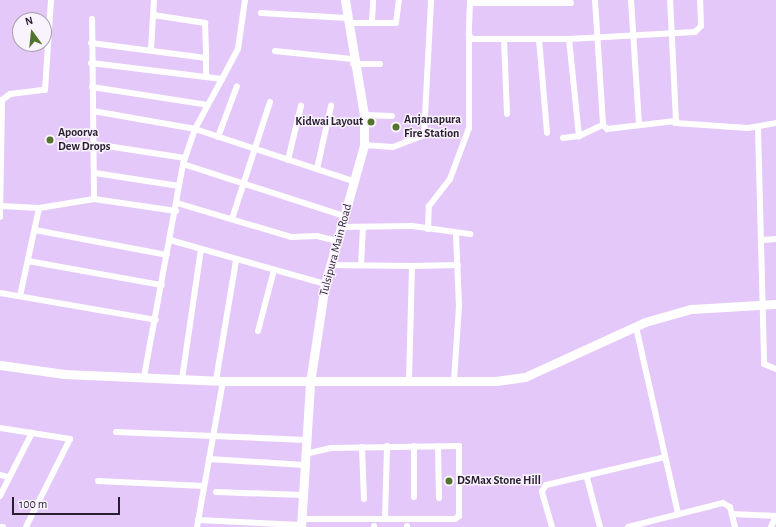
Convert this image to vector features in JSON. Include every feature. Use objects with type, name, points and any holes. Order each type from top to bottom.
[{"type":"main road","name":"Tulsipura Main Road","points":[[301,524],[310,383],[325,284],[344,216],[356,182],[364,145],[364,115],[353,62],[344,0]]},
{"type":"main road","points":[[0,366],[64,374],[220,381],[310,383],[454,381],[525,377],[636,327],[691,309],[776,304]]},
{"type":"street","points":[[0,217],[1,100],[10,94],[44,90],[51,0]]},
{"type":"street","points":[[151,49],[154,0]]},
{"type":"street","points":[[144,377],[156,320],[184,161],[195,129],[238,49],[245,0]]},
{"type":"street","points":[[372,22],[373,0]]},
{"type":"street","points":[[261,13],[347,21],[397,22],[399,0]]},
{"type":"street","points":[[364,145],[393,147],[424,135],[431,0]]},
{"type":"street","points":[[595,0],[603,125],[607,129],[675,123],[758,128],[776,123]]},
{"type":"street","points":[[631,0],[639,125]]},
{"type":"street","points":[[670,0],[675,123]]},
{"type":"street","points":[[469,38],[597,38],[672,33],[699,29],[700,0]]},
{"type":"street","points":[[428,228],[429,206],[450,179],[469,128],[470,2],[571,3]]},
{"type":"street","points":[[153,15],[205,23],[206,76]]},
{"type":"street","points":[[92,19],[91,62],[95,173],[94,199]]},
{"type":"street","points":[[504,39],[507,114]]},
{"type":"street","points":[[539,39],[547,133]]},
{"type":"street","points":[[569,39],[579,136]]},
{"type":"street","points":[[91,43],[151,49],[206,58]]},
{"type":"street","points":[[275,51],[353,62],[380,64]]},
{"type":"street","points":[[91,62],[206,76],[222,80]]},
{"type":"street","points":[[218,137],[237,86]]},
{"type":"street","points":[[92,87],[208,105]]},
{"type":"street","points":[[232,219],[242,184],[270,102]]},
{"type":"street","points":[[288,160],[301,106]]},
{"type":"street","points":[[317,169],[331,106]]},
{"type":"street","points":[[93,111],[195,129],[356,182]]},
{"type":"street","points":[[364,115],[392,116]]},
{"type":"street","points":[[563,138],[579,136],[603,125]]},
{"type":"street","points":[[758,128],[763,240],[762,304],[764,364],[776,369]]},
{"type":"street","points":[[94,144],[184,161],[242,184],[344,216]]},
{"type":"street","points":[[95,173],[179,186]]},
{"type":"street","points":[[1,202],[39,208],[94,199],[176,211]]},
{"type":"street","points":[[177,203],[291,237],[317,236],[337,241]]},
{"type":"street","points":[[20,296],[39,208]]},
{"type":"street","points":[[341,227],[428,228],[470,234]]},
{"type":"street","points":[[361,265],[362,227]]},
{"type":"street","points":[[35,230],[167,255]]},
{"type":"street","points":[[454,381],[459,306],[456,233]]},
{"type":"street","points":[[763,240],[776,239]]},
{"type":"street","points":[[170,240],[201,248],[236,260],[325,284]]},
{"type":"street","points":[[182,379],[201,248]]},
{"type":"street","points":[[236,260],[213,437],[197,524],[301,524],[385,519],[458,517],[459,447],[362,447],[305,454]]},
{"type":"street","points":[[28,261],[162,285]]},
{"type":"street","points":[[330,265],[458,265]]},
{"type":"street","points":[[409,382],[412,266]]},
{"type":"street","points":[[258,331],[274,270]]},
{"type":"street","points":[[0,293],[156,320]]},
{"type":"street","points":[[636,327],[678,514]]},
{"type":"street","points":[[0,428],[70,439],[26,527]]},
{"type":"street","points":[[116,432],[306,440]]},
{"type":"street","points":[[0,496],[8,477],[32,433]]},
{"type":"street","points":[[385,519],[386,446]]},
{"type":"street","points":[[414,446],[414,497]]},
{"type":"street","points":[[438,446],[439,498]]},
{"type":"street","points":[[362,447],[364,499]]},
{"type":"street","points":[[552,527],[543,487],[587,478],[665,457]]},
{"type":"street","points":[[209,459],[304,465]]},
{"type":"street","points":[[0,476],[8,477]]},
{"type":"street","points":[[587,478],[600,527]]},
{"type":"street","points":[[98,481],[204,486]]},
{"type":"street","points":[[216,492],[303,495]]},
{"type":"street","points":[[628,527],[723,503],[730,507],[735,527]]},
{"type":"street","points":[[732,514],[776,516],[771,527]]},
{"type":"place","name":"Kidwai Layout","points":[[371,122]]},
{"type":"place","name":"Anjanapura Fire Station","points":[[396,127]]},
{"type":"place","name":"Apoorva Dew Drops","points":[[50,140]]},
{"type":"place","name":"DSMax Stone Hill","points":[[449,481]]}]
